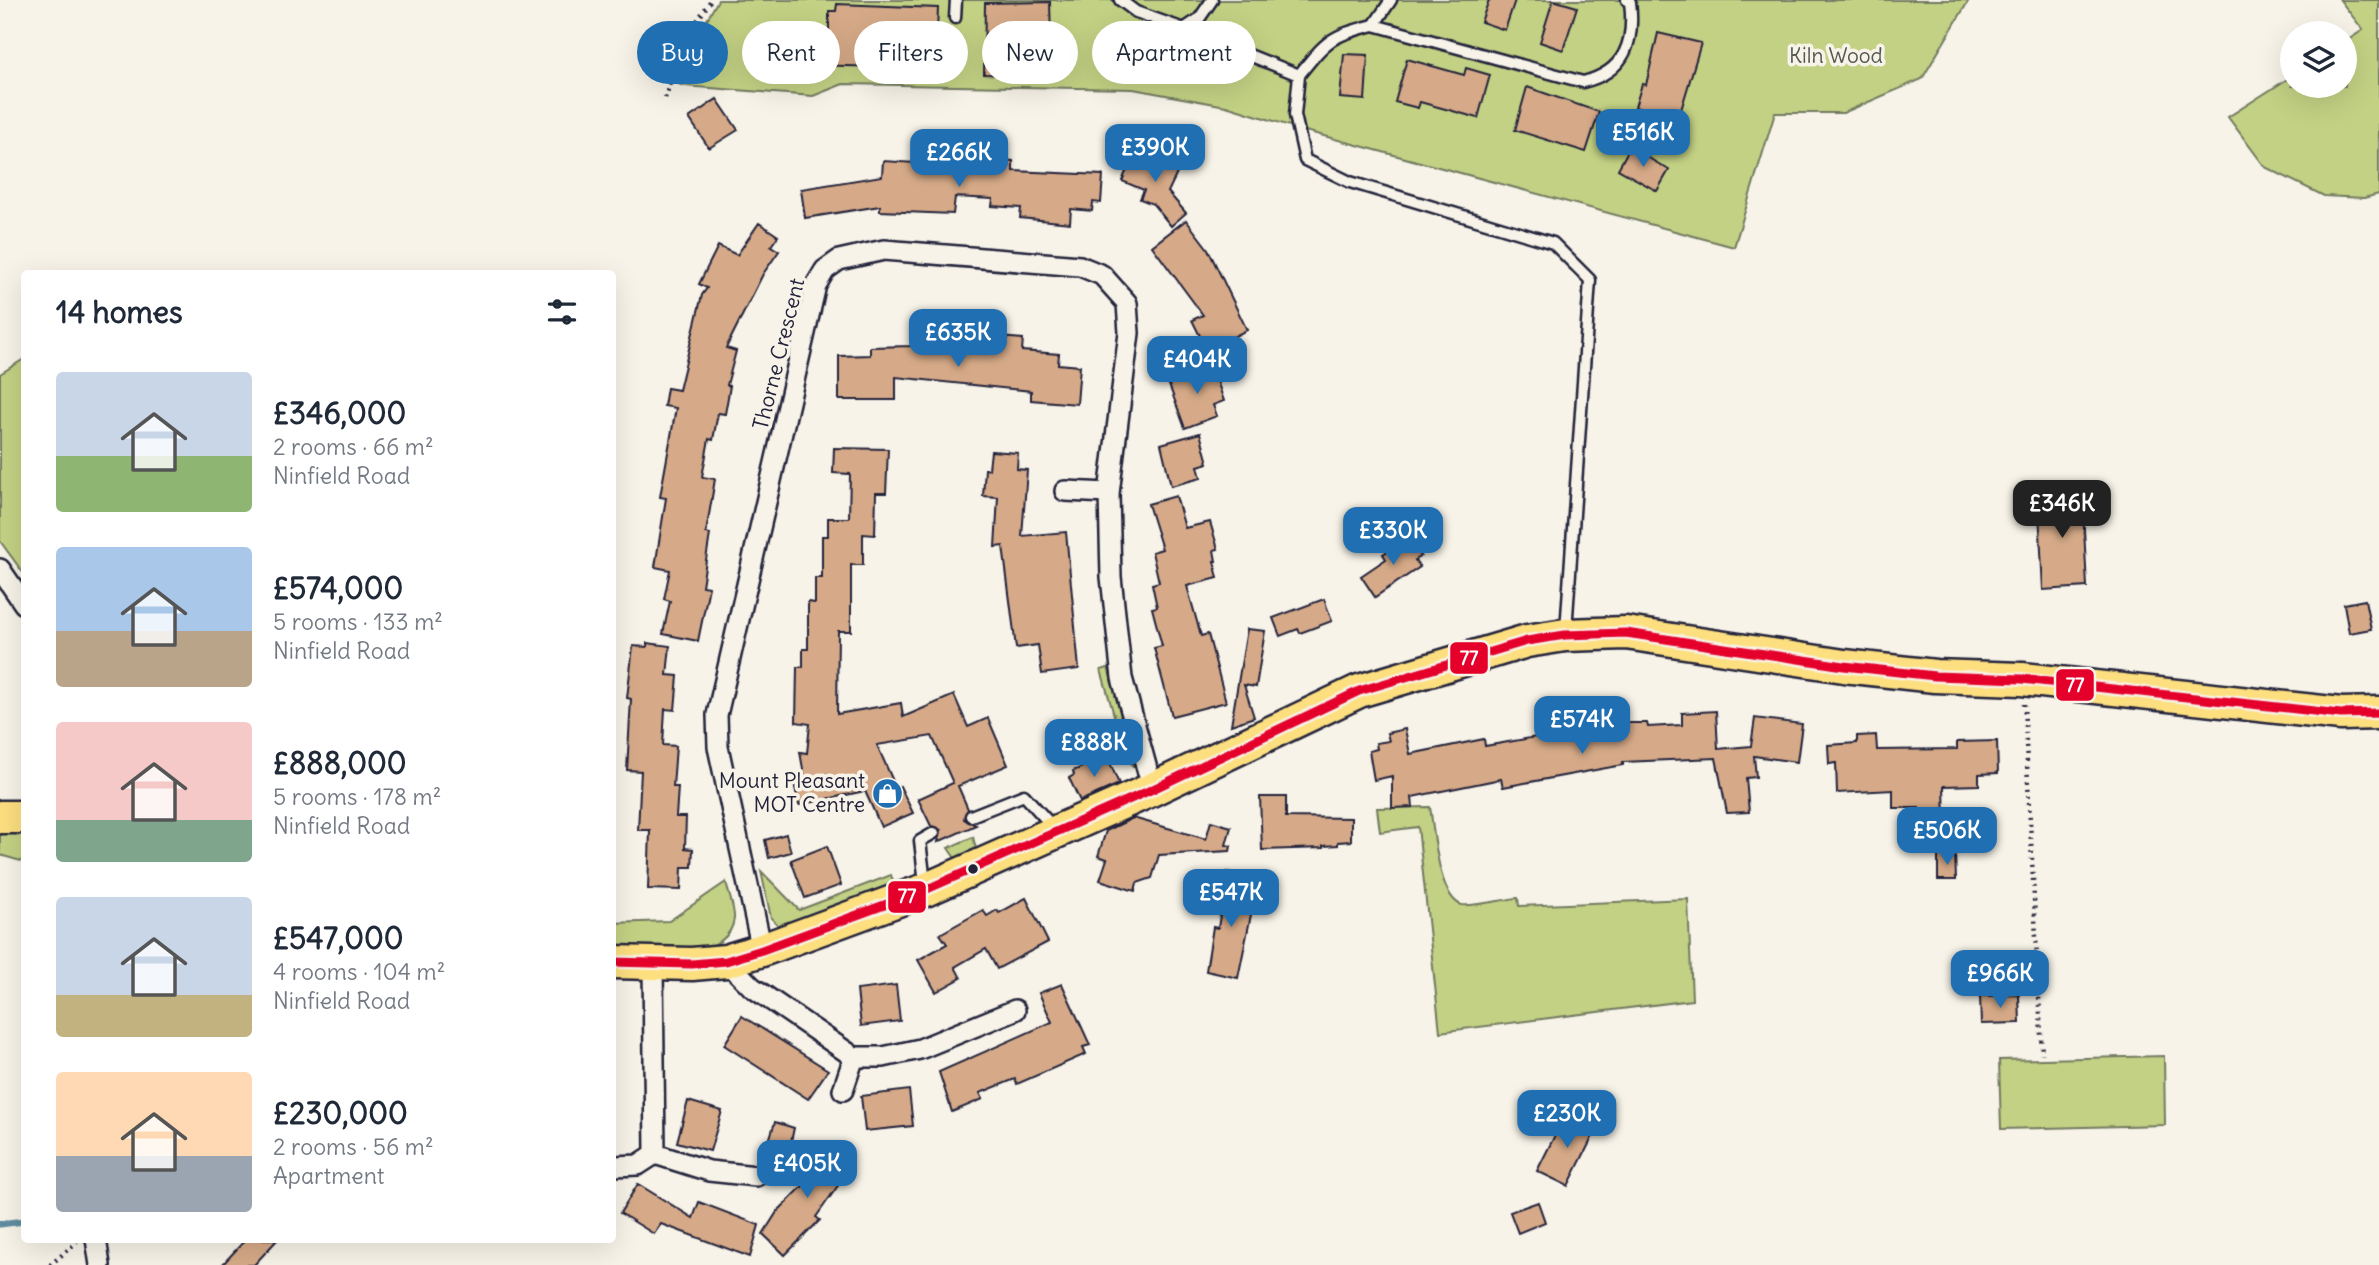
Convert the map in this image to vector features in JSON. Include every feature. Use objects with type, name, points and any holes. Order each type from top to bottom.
[{"type":"main road","points":[[616,962],[653,964],[726,961],[762,950],[925,890],[1059,832],[1359,691],[1527,641],[1566,635],[1626,633],[1844,666],[1935,676],[2022,679],[2341,714],[2379,713]]},
{"type":"main road","points":[[0,817],[21,817]]},
{"type":"street","name":"Thorne Crescent","points":[[762,950],[718,747],[717,715],[816,285],[825,270],[839,260],[884,250],[1080,266],[1102,275],[1126,303],[1129,333],[1109,493],[1111,577],[1122,678],[1148,773]]},
{"type":"street","points":[[1065,491],[1109,493]]},
{"type":"street","points":[[0,569],[21,600]]},
{"type":"street","points":[[726,961],[752,987],[854,1057],[883,1057],[920,1049],[1015,1010]]},
{"type":"street","points":[[653,964],[655,1154]]},
{"type":"street","points":[[843,1090],[854,1057]]},
{"type":"street","points":[[616,1166],[638,1165],[655,1154],[721,1172],[756,1176],[768,1168]]},
{"type":"street","points":[[97,1243],[100,1265]]},
{"type":"lane","points":[[955,18],[956,0]]},
{"type":"lane","points":[[1120,0],[1136,12],[1161,21]]},
{"type":"lane","points":[[1196,21],[1212,0]]},
{"type":"lane","points":[[1374,25],[1391,0]]},
{"type":"lane","points":[[1566,635],[1590,280],[1553,243],[1350,181],[1305,160],[1295,115],[1299,75],[1325,41],[1374,25],[1583,82],[1603,77],[1626,53],[1633,29],[1630,2],[1627,0]]},
{"type":"lane","points":[[1256,58],[1299,75]]},
{"type":"lane","points":[[971,816],[1024,795],[1059,832]]},
{"type":"lane","points":[[925,890],[920,841],[934,833]]},
{"type":"path","points":[[666,97],[689,33],[711,0]]},
{"type":"path","points":[[2022,679],[2042,1054]]},
{"type":"path","points":[[50,1265],[75,1243]]},
{"type":"green space","name":"Kiln Wood","points":[[718,0],[1969,0],[1922,79],[1843,113],[1775,113],[1734,247],[1309,132],[1226,106],[1133,89],[843,84],[813,96],[678,84],[728,84],[728,21],[706,21]]},
{"type":"green space","points":[[2340,0],[2379,0],[2379,194],[2364,198],[2324,196],[2265,167],[2228,117],[2280,84],[2280,98],[2357,98],[2357,34],[2363,30]]},
{"type":"green space","points":[[21,361],[21,570],[0,541],[0,374]]},
{"type":"green space","points":[[1108,668],[1137,764],[1133,767],[1124,750],[1101,670]]},
{"type":"green space","points":[[1430,807],[1442,877],[1454,900],[1462,905],[1518,898],[1519,906],[1688,899],[1692,1000],[1440,1032],[1418,827],[1380,832],[1377,808]]},
{"type":"green space","points":[[0,830],[21,830],[21,861],[0,855]]},
{"type":"green space","points":[[973,837],[977,853],[957,861],[948,848]]},
{"type":"green space","points":[[761,871],[799,910],[891,875],[896,890],[783,930],[771,918]]},
{"type":"green space","points":[[726,882],[734,919],[728,934],[717,943],[701,949],[683,951],[616,945],[616,923],[669,921]]},
{"type":"green space","points":[[2164,1056],[2165,1125],[2001,1129],[1999,1060]]},
{"type":"building","points":[[1489,0],[1515,0],[1505,30],[1481,22]]},
{"type":"building","points":[[1553,0],[1577,7],[1563,50],[1540,42]]},
{"type":"building","points":[[1050,2],[1051,21],[985,21],[985,3]]},
{"type":"building","points":[[837,4],[938,8],[937,21],[854,21],[854,66],[840,66],[840,21],[829,21],[829,11],[836,11]]},
{"type":"building","points":[[1658,33],[1701,43],[1678,120],[1635,107],[1642,84],[1646,85]]},
{"type":"building","points":[[1344,54],[1368,55],[1365,100],[1340,98]]},
{"type":"building","points":[[1407,59],[1464,75],[1466,68],[1490,75],[1478,118],[1420,102],[1418,108],[1395,102]]},
{"type":"building","points":[[1527,87],[1599,112],[1586,152],[1515,130]]},
{"type":"building","points":[[717,99],[738,130],[709,148],[689,118]]},
{"type":"building","points":[[1630,147],[1669,170],[1657,191],[1618,169]]},
{"type":"building","points":[[1136,149],[1179,169],[1168,192],[1186,213],[1171,226],[1153,204],[1140,199],[1144,190],[1122,181]]},
{"type":"building","points":[[952,151],[979,153],[978,158],[1013,161],[1013,171],[1103,175],[1101,203],[1093,202],[1092,211],[1071,209],[1070,223],[1020,218],[1021,208],[992,206],[993,199],[955,197],[953,214],[880,211],[880,206],[805,218],[801,189],[882,176],[883,161],[933,164],[934,160],[952,161]]},
{"type":"building","points":[[1186,220],[1208,249],[1247,330],[1207,350],[1192,320],[1203,315],[1152,246]]},
{"type":"building","points":[[759,223],[778,236],[771,246],[779,251],[763,274],[726,348],[736,351],[727,385],[730,386],[725,414],[718,413],[713,440],[709,439],[702,477],[715,479],[706,533],[710,534],[702,586],[709,587],[698,641],[663,634],[670,601],[664,599],[670,570],[655,567],[666,498],[660,497],[676,408],[664,406],[667,388],[679,390],[702,295],[707,288],[699,284],[718,246],[737,255]]},
{"type":"building","points":[[913,331],[936,334],[935,342],[998,347],[999,337],[1023,339],[1022,351],[1059,354],[1058,364],[1080,366],[1077,404],[1031,400],[1031,391],[896,377],[896,400],[839,400],[839,356],[870,355],[870,347],[912,346]]},
{"type":"building","points":[[1212,366],[1224,401],[1213,405],[1217,416],[1185,428],[1168,382]]},
{"type":"building","points":[[1200,433],[1208,463],[1198,466],[1201,478],[1171,486],[1161,444]]},
{"type":"building","points":[[834,448],[888,449],[886,493],[876,493],[875,535],[863,534],[863,565],[851,565],[851,631],[838,631],[837,714],[901,703],[903,717],[954,695],[968,727],[988,718],[1008,765],[958,786],[968,809],[964,819],[976,825],[938,842],[941,830],[931,826],[918,799],[953,783],[932,736],[877,745],[896,788],[900,786],[913,813],[881,827],[865,791],[799,805],[794,783],[805,780],[800,752],[807,753],[810,724],[796,722],[797,667],[803,667],[803,649],[808,649],[808,602],[815,603],[815,578],[822,578],[822,536],[828,536],[828,518],[849,518],[850,474],[833,473]]},
{"type":"building","points":[[991,451],[1018,453],[1017,469],[1027,470],[1022,536],[1066,532],[1079,669],[1042,674],[1038,645],[1016,648],[1003,546],[995,547],[998,497],[983,496],[985,469],[989,469]]},
{"type":"building","points":[[2082,490],[2087,587],[2043,590],[2038,492]]},
{"type":"building","points":[[1176,496],[1185,528],[1210,522],[1218,549],[1214,550],[1214,561],[1218,578],[1187,586],[1201,636],[1208,634],[1226,702],[1172,716],[1154,648],[1162,646],[1152,608],[1157,607],[1152,584],[1159,582],[1152,552],[1162,549],[1148,504]]},
{"type":"building","points":[[1409,537],[1421,556],[1415,560],[1420,567],[1375,597],[1361,576],[1386,559],[1383,554]]},
{"type":"building","points":[[1324,599],[1332,621],[1300,633],[1298,629],[1280,636],[1273,618]]},
{"type":"building","points":[[2365,600],[2371,629],[2349,633],[2344,604]]},
{"type":"building","points":[[1247,629],[1265,631],[1256,687],[1244,685],[1254,717],[1231,725]]},
{"type":"building","points":[[647,643],[670,646],[667,675],[678,676],[675,710],[665,709],[663,745],[676,746],[673,787],[678,787],[676,817],[686,817],[685,848],[693,849],[692,867],[682,867],[681,890],[648,889],[650,830],[638,830],[641,771],[627,770],[631,699],[627,698],[633,646],[647,647]]},
{"type":"building","points":[[1716,711],[1718,749],[1751,746],[1755,718],[1802,724],[1797,762],[1754,756],[1756,777],[1746,778],[1749,812],[1727,813],[1716,758],[1623,762],[1623,765],[1503,787],[1501,779],[1412,797],[1413,807],[1392,808],[1392,776],[1374,780],[1369,751],[1377,749],[1376,743],[1389,741],[1387,733],[1405,729],[1410,754],[1484,739],[1485,746],[1617,723],[1647,723],[1648,727],[1682,725],[1682,713]]},
{"type":"building","points":[[1876,735],[1877,750],[1957,749],[1957,742],[1997,741],[1998,773],[1979,774],[1979,785],[1944,786],[1945,820],[1920,821],[1919,808],[1893,808],[1893,790],[1837,793],[1836,763],[1829,764],[1828,745],[1857,743],[1857,736]]},
{"type":"building","points":[[1107,756],[1119,784],[1080,801],[1069,778],[1074,775],[1073,771]]},
{"type":"building","points":[[1260,797],[1286,797],[1286,817],[1351,818],[1351,841],[1338,842],[1338,845],[1323,848],[1262,850]]},
{"type":"building","points":[[1133,818],[1206,839],[1211,821],[1231,827],[1226,845],[1231,846],[1230,851],[1159,855],[1152,878],[1137,883],[1135,891],[1100,880],[1107,859],[1098,856],[1106,831]]},
{"type":"building","points":[[786,834],[791,852],[769,858],[765,840]]},
{"type":"building","points":[[827,846],[841,885],[805,898],[791,860]]},
{"type":"building","points":[[1955,853],[1956,880],[1938,880],[1938,854]]},
{"type":"building","points":[[1227,872],[1248,876],[1243,904],[1253,905],[1238,978],[1206,971],[1213,927],[1218,928]]},
{"type":"building","points":[[1026,898],[1048,942],[997,969],[986,949],[955,967],[961,978],[936,992],[918,960],[947,944],[940,934],[983,910],[987,916],[997,910],[999,913]]},
{"type":"building","points":[[1062,984],[1090,1045],[1083,1047],[1086,1054],[1017,1084],[1015,1079],[980,1093],[983,1099],[952,1112],[939,1072],[1052,1022],[1039,993]]},
{"type":"building","points":[[896,985],[900,1021],[861,1026],[857,990]]},
{"type":"building","points":[[2019,995],[2020,1023],[1981,1024],[1980,996]]},
{"type":"building","points":[[742,1016],[828,1070],[808,1099],[724,1045]]},
{"type":"building","points":[[909,1090],[913,1126],[865,1131],[861,1096]]},
{"type":"building","points":[[688,1101],[722,1111],[710,1151],[677,1142]]},
{"type":"building","points":[[1565,1115],[1596,1130],[1568,1186],[1537,1171]]},
{"type":"building","points":[[775,1122],[794,1128],[789,1151],[768,1144]]},
{"type":"building","points":[[823,1145],[849,1163],[849,1170],[816,1217],[820,1220],[785,1255],[763,1234],[777,1212],[805,1184],[799,1180]]},
{"type":"building","points":[[638,1184],[693,1218],[699,1202],[759,1225],[750,1257],[661,1224],[654,1234],[620,1213]]},
{"type":"building","points":[[1538,1202],[1545,1222],[1518,1233],[1510,1212]]},
{"type":"building","points":[[242,1243],[274,1243],[254,1265],[222,1265]]},
{"type":"waterway","points":[[0,1224],[21,1221]]},
{"type":"transit line","name":"77","points":[[616,962],[692,964],[726,961],[762,950],[925,890],[1153,789],[1359,691],[1527,641],[1565,635],[1626,633],[1844,666],[1935,676],[2022,679],[2341,714],[2379,713]]},
{"type":"place","name":"Mount Pleasant MOT Centre","points":[[888,793]]}]
